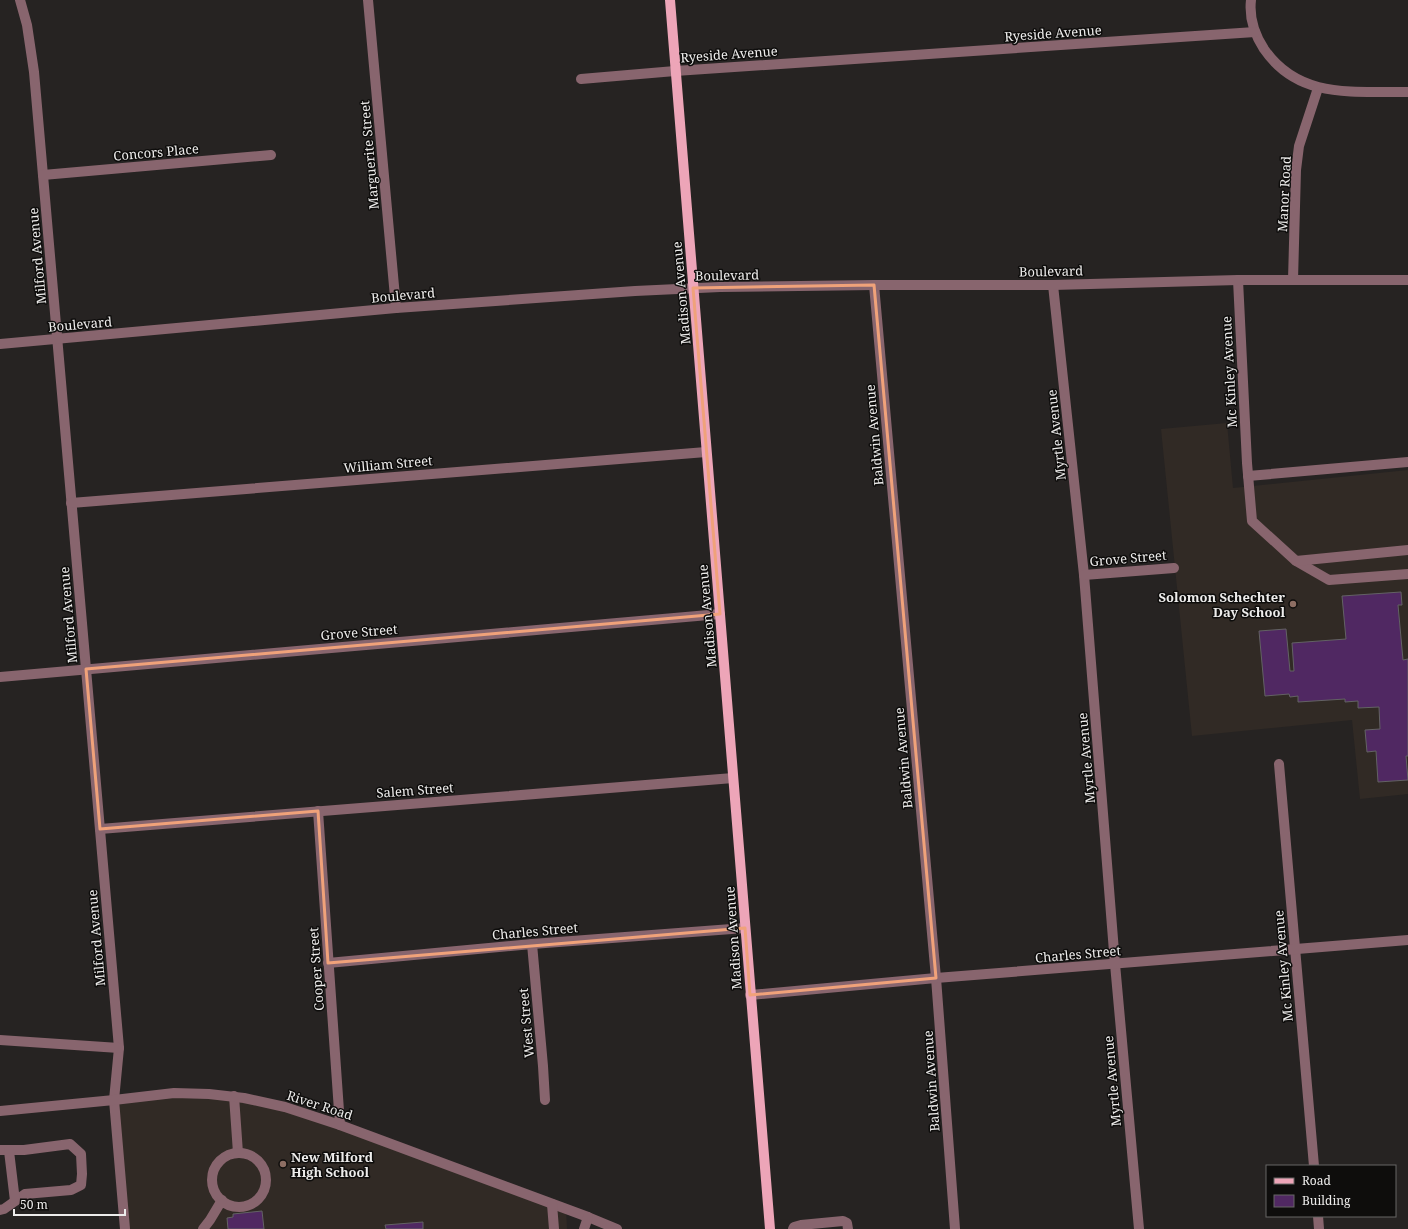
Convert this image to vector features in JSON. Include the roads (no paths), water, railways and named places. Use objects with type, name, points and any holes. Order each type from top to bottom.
[{"type":"main road","name":"Madison Avenue","points":[[670,0],[770,1229]]},
{"type":"street","name":"Milford Avenue","points":[[20,0],[27,25],[34,72],[119,1048],[114,1100],[125,1229]]},
{"type":"street","name":"Marguerite Street","points":[[368,0],[396,308]]},
{"type":"street","points":[[1251,0],[1252,17],[1260,43],[1270,57],[1283,70],[1300,82],[1333,91],[1408,92]]},
{"type":"street","name":"Ryeside Avenue","points":[[582,79],[675,71],[1256,32]]},
{"type":"street","name":"Manor Road","points":[[1293,280],[1296,170],[1299,146],[1318,88]]},
{"type":"street","name":"Concors Place","points":[[43,175],[271,155]]},
{"type":"street","name":"Boulevard","points":[[0,344],[396,308],[693,288],[874,285],[1053,285],[1238,280],[1408,280]]},
{"type":"street","name":"Mc Kinley Avenue","points":[[1238,280],[1247,463],[1252,521],[1296,561],[1329,580],[1408,574]]},
{"type":"street","name":"Baldwin Avenue","points":[[874,285],[936,978],[955,1229]]},
{"type":"street","name":"Myrtle Avenue","points":[[1053,285],[1084,575],[1115,964],[1139,1229]]},
{"type":"street","name":"William Street","points":[[71,503],[706,452]]},
{"type":"street","points":[[1248,476],[1408,462]]},
{"type":"street","points":[[1296,561],[1408,550]]},
{"type":"street","name":"Grove Street","points":[[1084,575],[1174,568]]},
{"type":"street","name":"Grove Street","points":[[0,677],[720,614]]},
{"type":"street","name":"Mc Kinley Avenue","points":[[1279,764],[1314,1165]]},
{"type":"street","name":"Salem Street","points":[[100,829],[733,778]]},
{"type":"street","name":"Cooper Street","points":[[318,811],[340,1125]]},
{"type":"street","name":"Charles Street","points":[[328,963],[532,944],[745,928]]},
{"type":"street","name":"Charles Street","points":[[750,995],[936,978],[1408,940]]},
{"type":"street","name":"West Street","points":[[532,944],[544,1066],[545,1100]]},
{"type":"street","points":[[0,1040],[119,1048]]},
{"type":"street","name":"River Road","points":[[0,1111],[114,1100],[174,1092],[234,1096],[285,1106],[340,1125],[617,1229]]},
{"type":"street","points":[[234,1096],[238,1153]]},
{"type":"street","points":[[0,1210],[4,1209],[25,1194],[72,1190],[81,1185],[82,1154],[70,1144],[24,1150],[4,1150],[15,1201]]},
{"type":"street","points":[[238,1153],[247,1154],[255,1158],[262,1165],[266,1174],[264,1192],[258,1200],[250,1205],[241,1207],[233,1206],[222,1200],[214,1190],[212,1182],[213,1173],[222,1159],[238,1153]]},
{"type":"street","points":[[203,1229],[222,1200]]},
{"type":"street","points":[[552,1204],[554,1229]]},
{"type":"street","points":[[584,1229],[588,1217]]},
{"type":"street","points":[[1318,1217],[1319,1229]]},
{"type":"street","points":[[793,1229],[794,1227],[801,1225],[843,1221],[847,1223],[848,1229]]},
{"type":"place","name":"Solomon Schechter Day School","points":[[1293,604]]},
{"type":"place","name":"New Milford High School","points":[[283,1164]]}]
